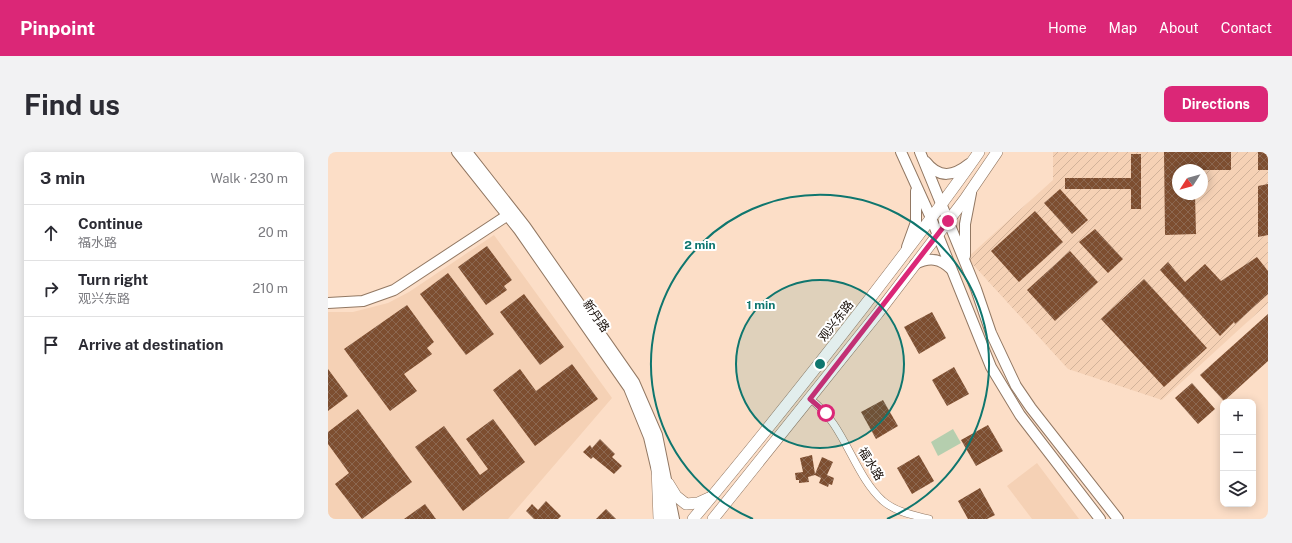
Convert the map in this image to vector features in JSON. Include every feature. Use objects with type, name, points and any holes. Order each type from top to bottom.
[{"type":"main road","name":"观兴东路","points":[[692,519],[767,430],[905,253],[979,152]]},
{"type":"main road","points":[[714,518],[810,399],[938,235],[997,152]]},
{"type":"main road","points":[[657,466],[659,519]]},
{"type":"main road","points":[[668,483],[676,496],[686,504],[698,503],[713,495]]},
{"type":"street","name":"新丹路","points":[[457,152],[510,214],[617,356],[634,382],[657,435],[668,483],[674,519]]},
{"type":"street","name":"新丹路","points":[[467,152],[629,388],[647,431],[657,466],[667,519]]},
{"type":"street","points":[[901,152],[931,218],[991,367],[1004,391],[1020,415],[1100,519]]},
{"type":"street","points":[[921,153],[932,169],[945,175],[956,173],[972,162]]},
{"type":"street","points":[[921,153],[969,271],[997,346],[1016,386],[1031,408],[1118,519]]},
{"type":"street","points":[[905,253],[916,222],[917,202],[915,183]]},
{"type":"street","points":[[969,271],[965,249],[965,224],[968,203],[974,186]]},
{"type":"street","points":[[328,303],[363,301],[394,290],[510,214]]},
{"type":"street","points":[[915,264],[925,260],[935,259],[944,263],[951,270]]},
{"type":"street","name":"福水路","points":[[810,399],[826,413],[872,487],[884,501],[897,509],[928,519]]},
{"type":"shaded area","points":[[1053,152],[1268,152],[1268,303],[1162,400],[1068,369],[967,258],[1053,180]]},
{"type":"shaded area","points":[[494,235],[612,398],[508,519],[328,519],[328,312],[353,312],[388,303],[409,292]]},
{"type":"shaded area","points":[[1037,463],[1079,519],[1032,519],[1007,486]]},
{"type":"green space","points":[[953,429],[961,443],[938,456],[931,442]]},
{"type":"building","points":[[1164,152],[1231,152],[1231,170],[1208,170],[1208,164],[1172,164],[1172,200],[1195,200],[1196,234],[1165,235]]},
{"type":"building","points":[[1258,152],[1268,152],[1268,170],[1258,170]]},
{"type":"building","points":[[1131,154],[1141,154],[1141,209],[1131,209],[1131,189],[1065,189],[1065,178],[1131,178]]},
{"type":"building","points":[[1268,184],[1268,235],[1258,237],[1258,186]]},
{"type":"building","points":[[1060,189],[1088,220],[1072,234],[1044,203]]},
{"type":"building","points":[[1035,211],[1063,242],[1019,282],[991,251]]},
{"type":"building","points":[[1095,229],[1123,259],[1108,273],[1079,242]]},
{"type":"building","points":[[487,246],[512,280],[504,286],[507,290],[486,305],[458,267]]},
{"type":"building","points":[[1070,251],[1098,282],[1055,321],[1027,290]]},
{"type":"building","points":[[1257,257],[1268,271],[1268,294],[1235,324],[1234,322],[1220,336],[1160,270],[1168,262],[1185,282],[1205,264],[1221,281]]},
{"type":"building","points":[[448,273],[494,334],[466,355],[420,294]]},
{"type":"building","points":[[1144,279],[1207,348],[1164,387],[1101,319]]},
{"type":"building","points":[[524,294],[564,347],[540,365],[500,312]]},
{"type":"building","points":[[407,305],[434,342],[427,348],[432,354],[404,374],[417,391],[390,411],[344,349]]},
{"type":"building","points":[[932,312],[946,338],[919,354],[904,327]]},
{"type":"building","points":[[1268,314],[1268,361],[1226,399],[1222,399],[1200,375]]},
{"type":"building","points":[[572,364],[598,399],[535,446],[493,390],[520,369],[536,391]]},
{"type":"building","points":[[954,367],[969,394],[947,406],[932,380]]},
{"type":"building","points":[[328,369],[348,396],[328,411]]},
{"type":"building","points":[[1192,383],[1215,409],[1198,424],[1175,398]]},
{"type":"building","points":[[883,400],[898,426],[876,439],[861,412]]},
{"type":"building","points":[[358,409],[412,482],[362,519],[335,484],[349,473],[328,444],[328,432]]},
{"type":"building","points":[[493,419],[525,462],[463,511],[415,447],[444,426],[480,475],[488,469],[466,439]]},
{"type":"building","points":[[988,425],[1003,451],[976,466],[961,440]]},
{"type":"building","points":[[600,439],[615,454],[612,457],[622,466],[614,474],[593,457],[591,459],[583,452],[590,445],[592,448]]},
{"type":"building","points":[[812,455],[815,474],[822,457],[833,462],[827,475],[834,478],[832,485],[829,484],[828,487],[819,483],[821,478],[815,475],[808,477],[809,482],[799,483],[799,480],[796,480],[795,473],[803,472],[800,458]]},
{"type":"building","points":[[919,455],[934,481],[912,494],[897,468]]},
{"type":"building","points":[[980,488],[995,515],[987,519],[968,519],[958,501]]},
{"type":"building","points":[[546,501],[561,516],[558,519],[534,519],[526,511],[532,504],[538,510]]},
{"type":"building","points":[[425,504],[436,519],[404,519]]},
{"type":"building","points":[[606,509],[616,519],[596,519]]},
{"type":"route","points":[[826,413],[821,407],[810,399],[948,221]]}]
